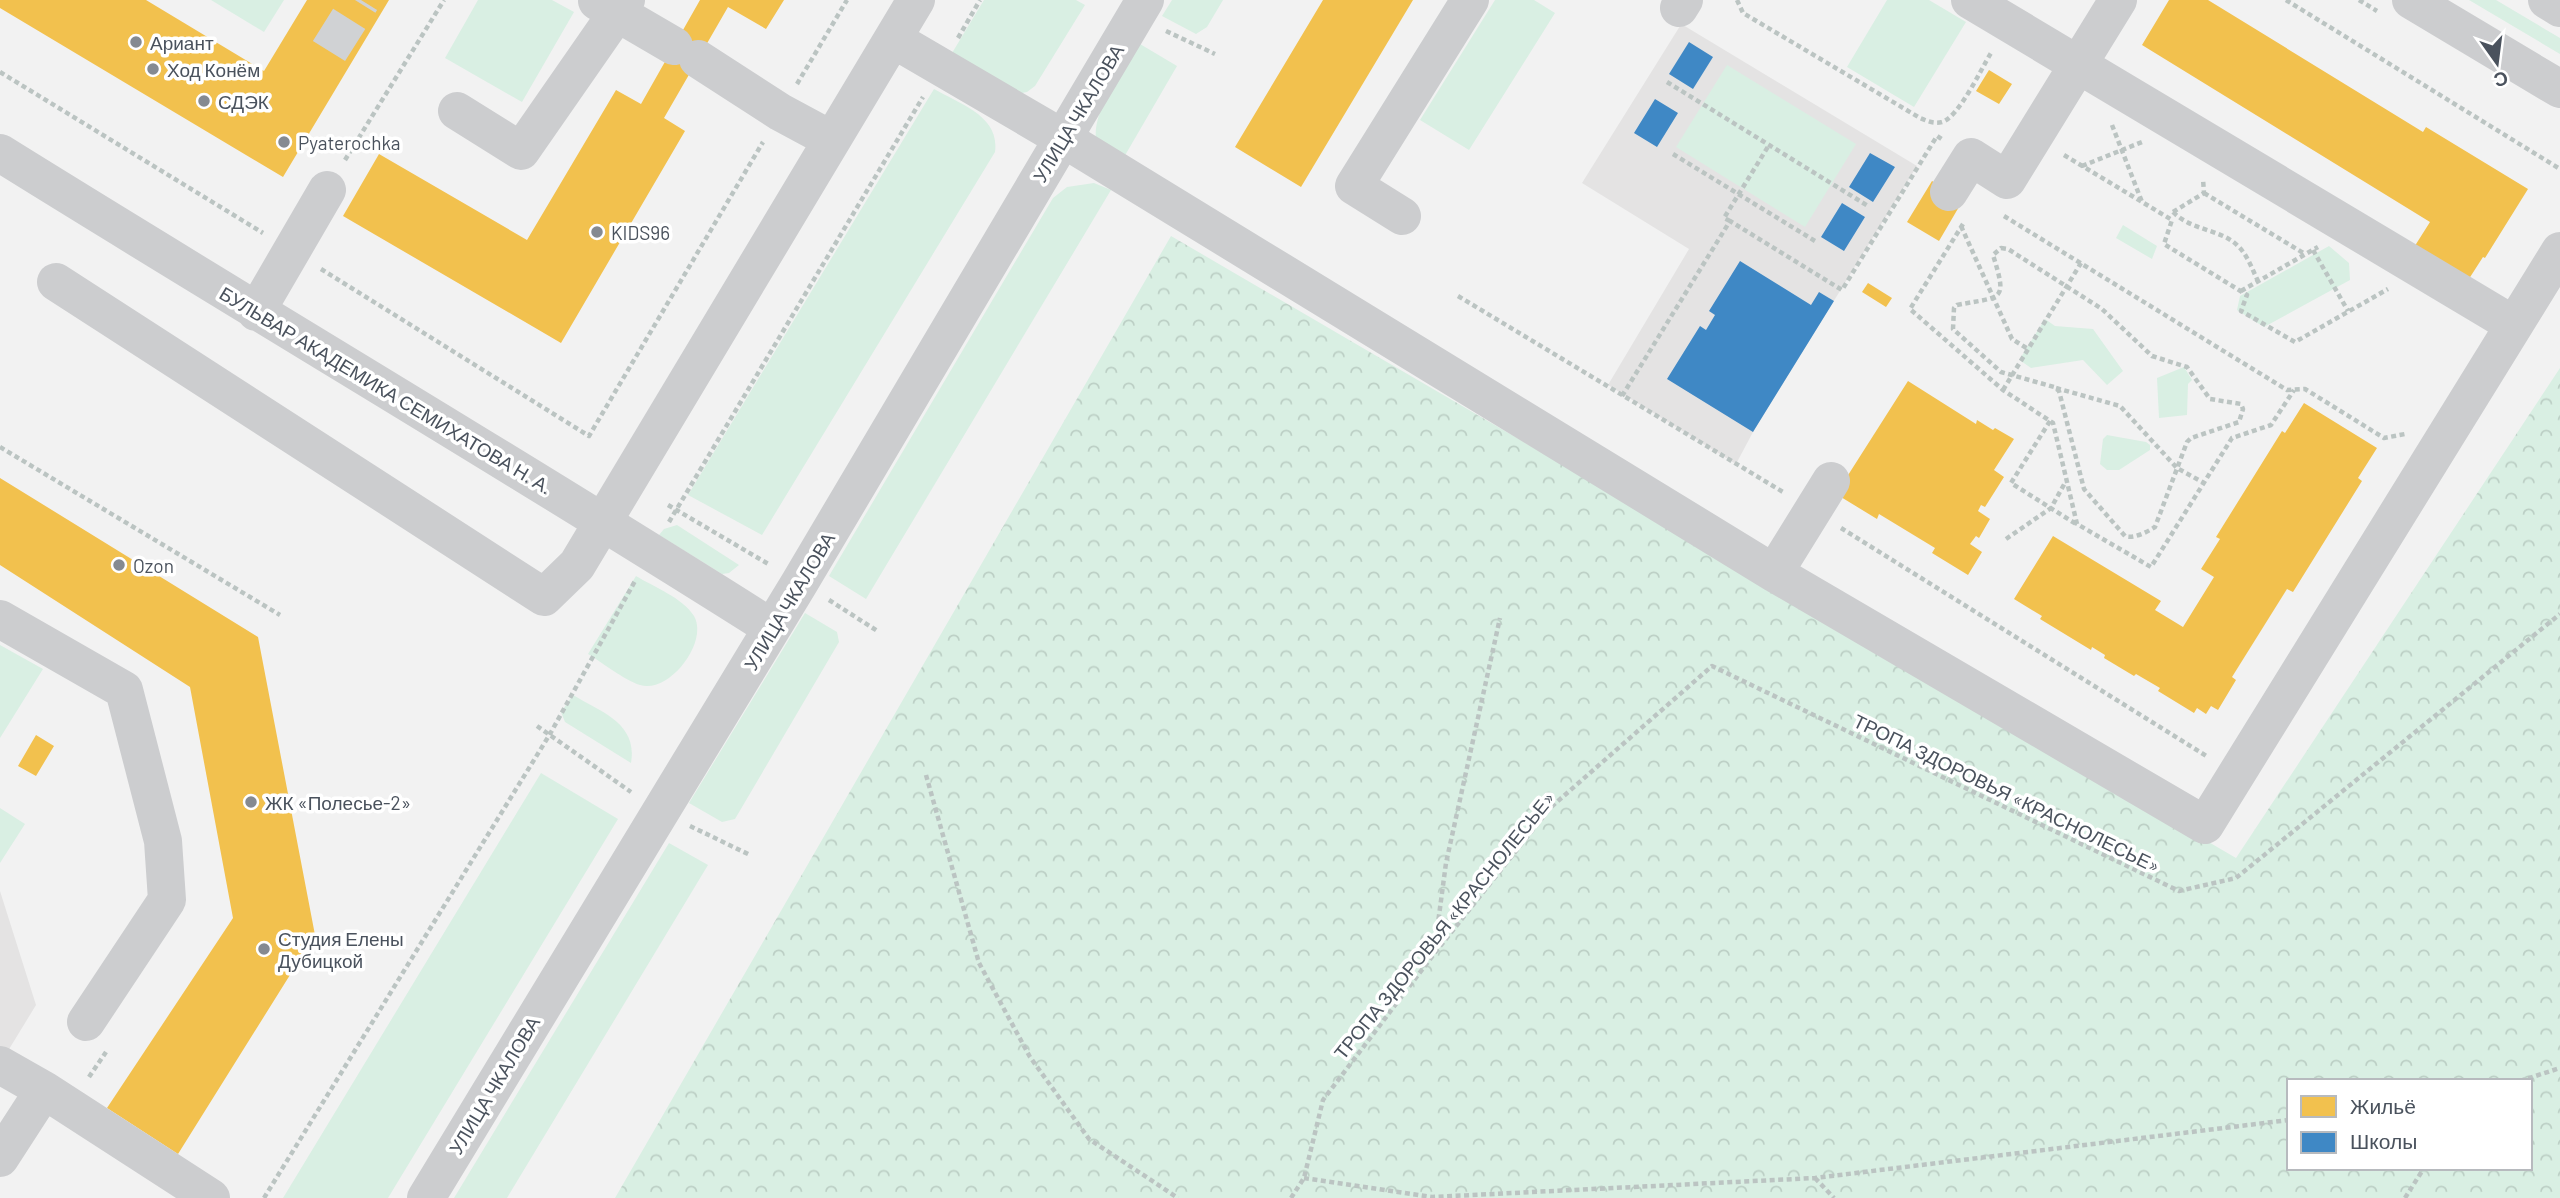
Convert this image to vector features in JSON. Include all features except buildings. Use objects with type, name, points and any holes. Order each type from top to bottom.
[{"type":"street","points":[[56,282],[544,597],[577,565],[916,0]]},
{"type":"street","name":"УЛИЦА ЧКАЛОВА","points":[[426,1198],[772,628],[1145,0]]},
{"type":"street","points":[[1402,216],[1354,186],[1470,0]]},
{"type":"street","points":[[1970,0],[2514,325]]},
{"type":"street","points":[[1959,212],[1971,157],[2007,180],[2033,137],[2084,68],[2118,0]]},
{"type":"street","points":[[2411,0],[2560,89]]},
{"type":"street","points":[[2547,0],[2560,8]]},
{"type":"street","points":[[457,111],[522,151],[613,4],[780,112],[832,140]]},
{"type":"street","points":[[893,39],[1064,139],[1774,573],[2205,825],[2560,251]]},
{"type":"street","name":"БУЛЬВАР АКАДЕМИКА СЕМИХАТОВА Н. А.","points":[[0,153],[256,312],[602,520],[772,628]]},
{"type":"street","points":[[256,312],[327,190]]},
{"type":"street","points":[[1774,573],[1831,481]]},
{"type":"street","points":[[0,619],[124,690],[163,841],[167,900],[86,1022]]},
{"type":"street","points":[[0,1065],[44,1090],[211,1198]]},
{"type":"street","points":[[0,1158],[44,1090]]},
{"type":"path","points":[[327,190],[443,0]]},
{"type":"path","points":[[0,72],[589,436],[847,0]]},
{"type":"path","points":[[264,1198],[550,734],[652,552],[980,0]]},
{"type":"path","points":[[1737,0],[1743,13],[1920,118],[1933,123],[1943,122],[1954,113],[1991,53],[1992,47]]},
{"type":"path","points":[[2286,0],[2560,169]]},
{"type":"path","points":[[2084,68],[2143,203]]},
{"type":"path","points":[[1667,82],[1867,206]]},
{"type":"path","points":[[2082,166],[2122,150],[2191,131],[2204,193],[2306,254]]},
{"type":"path","points":[[1769,145],[1724,218],[1842,290],[1937,136],[1971,157]]},
{"type":"path","points":[[2033,137],[2172,220],[2164,244],[2247,295],[2241,311],[2295,342],[2423,270]]},
{"type":"path","points":[[1673,154],[1815,241]]},
{"type":"path","points":[[2007,180],[1990,207],[2287,390],[2305,389],[2384,438],[2451,427]]},
{"type":"path","points":[[2166,217],[2204,193]]},
{"type":"path","points":[[1959,212],[2012,339],[2028,349]]},
{"type":"path","points":[[1959,212],[1910,309],[2003,390],[2053,422],[2077,524]]},
{"type":"path","points":[[2173,212],[2195,228],[2222,236],[2236,244],[2245,255],[2258,281]]},
{"type":"path","points":[[1622,396],[1730,221]]},
{"type":"path","points":[[2241,291],[2353,228]]},
{"type":"path","points":[[2054,387],[2059,391],[2084,489],[2125,536],[2130,537],[2155,527],[2177,468],[2187,442],[2191,438],[2239,422],[2244,409],[2241,404],[2210,399],[2187,367],[2152,356],[2102,309],[2008,249],[2001,248],[1993,255],[2002,284],[2001,290],[1994,298],[1957,305],[1954,308],[1953,329],[1996,369],[2120,406],[2177,468],[2204,483]]},
{"type":"path","points":[[2313,250],[2348,312]]},
{"type":"path","points":[[2003,390],[2081,263]]},
{"type":"path","points":[[2050,421],[2011,483],[2151,567],[2232,438],[2272,425],[2294,390]]},
{"type":"path","points":[[0,447],[280,615]]},
{"type":"path","points":[[2006,539],[2051,508],[2067,480]]},
{"type":"path","name":"ТРОПА ЗДОРОВЬЯ «КРАСНОЛЕСЬЕ»","points":[[1292,1198],[1304,1178],[1323,1100],[1434,954],[1550,808],[1712,666],[2179,891],[2236,878],[2560,614]]},
{"type":"path","points":[[1434,954],[1446,863],[1500,618]]},
{"type":"path","points":[[926,775],[979,963],[1030,1057],[1089,1139],[1178,1198]]},
{"type":"path","points":[[2527,1079],[2560,1068]]},
{"type":"path","points":[[1304,1178],[1432,1197],[1815,1178],[2287,1119]]},
{"type":"path","points":[[2405,1198],[2423,1170]]},
{"type":"path","points":[[1815,1178],[1834,1198]]},
{"type":"shaded area","points":[[1683,25],[1917,166],[1736,464],[1608,385],[1689,249],[1582,183]]},
{"type":"shaded area","points":[[0,891],[36,1005],[0,1064]]},
{"type":"green space","points":[[211,0],[284,0],[264,32]]},
{"type":"green space","points":[[478,0],[552,0],[574,12],[522,102],[445,58]]},
{"type":"green space","points":[[984,0],[1076,0],[1085,5],[1035,86],[1027,92],[1013,95],[949,58]]},
{"type":"green space","points":[[1172,0],[1223,0],[1207,27],[1196,34],[1162,16]]},
{"type":"green space","points":[[1495,0],[1534,0],[1555,13],[1469,150],[1420,120]]},
{"type":"green space","points":[[1887,0],[1929,0],[1966,22],[1914,107],[1847,67]]},
{"type":"green space","points":[[2469,0],[2496,0],[2560,38],[2560,54]]},
{"type":"green space","points":[[1140,44],[1177,66],[1120,164],[1096,142],[1096,129],[1110,91]]},
{"type":"green space","points":[[1727,65],[1856,144],[1805,227],[1676,147]]},
{"type":"green space","points":[[934,89],[985,120],[995,140],[995,152],[762,535],[688,495]]},
{"type":"green space","points":[[1094,183],[1111,190],[866,599],[829,576],[1053,198],[1067,187]]},
{"type":"green space","points":[[2123,225],[2157,246],[2152,259],[2116,238]]},
{"type":"green space","points":[[1171,236],[2236,858],[2560,368],[2560,1198],[615,1198]]},
{"type":"green space","points":[[2329,246],[2349,263],[2350,280],[2264,327],[2237,310],[2240,296]]},
{"type":"green space","points":[[2045,319],[2055,326],[2093,329],[2123,371],[2107,385],[2083,360],[2031,368],[2021,361],[2021,357]]},
{"type":"green space","points":[[2184,367],[2192,380],[2188,384],[2187,415],[2159,418],[2157,378]]},
{"type":"green space","points":[[2107,435],[2146,442],[2150,445],[2150,450],[2119,470],[2107,470],[2100,464],[2103,439]]},
{"type":"green space","points":[[677,525],[739,565],[729,573],[722,574],[659,535],[664,529]]},
{"type":"green space","points":[[636,576],[683,604],[694,616],[697,627],[696,639],[684,664],[663,682],[651,686],[634,683],[588,654]]},
{"type":"green space","points":[[805,613],[837,632],[839,642],[735,819],[722,822],[689,803]]},
{"type":"green space","points":[[0,645],[43,669],[0,738]]},
{"type":"green space","points":[[573,695],[606,713],[623,728],[632,749],[631,763],[565,722],[561,712]]},
{"type":"green space","points":[[541,773],[618,819],[388,1198],[283,1198]]},
{"type":"green space","points":[[0,808],[25,824],[0,863]]},
{"type":"green space","points":[[669,843],[708,865],[507,1198],[454,1198]]},
{"type":"tunnel","points":[[329,51],[361,0]]},
{"type":"place","name":"Ариант","points":[[136,42]]},
{"type":"place","name":"Ход Конём","points":[[153,69]]},
{"type":"place","name":"СДЭК","points":[[204,101]]},
{"type":"place","name":"Pyaterochka","points":[[284,142]]},
{"type":"place","name":"KIDS96","points":[[597,232]]},
{"type":"place","name":"Ozon","points":[[119,565]]},
{"type":"place","name":"ЖК «Полесье-2»","points":[[251,802]]},
{"type":"place","name":"Студия Елены Дубицкой","points":[[264,949]]}]
